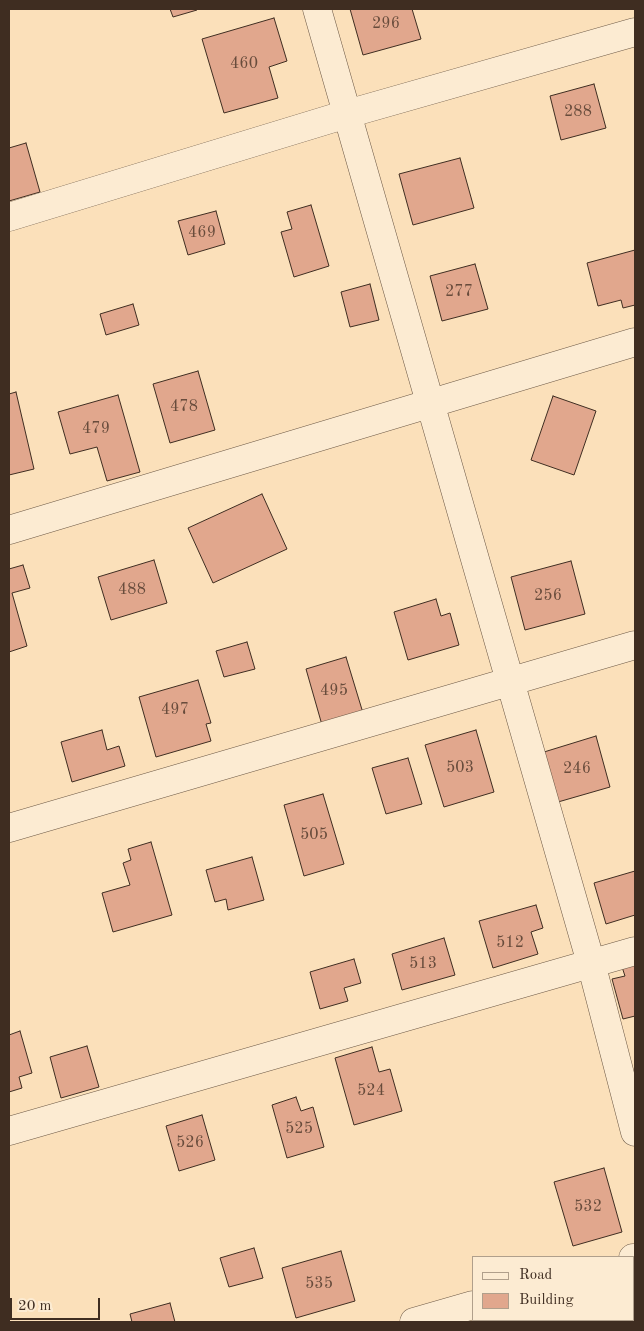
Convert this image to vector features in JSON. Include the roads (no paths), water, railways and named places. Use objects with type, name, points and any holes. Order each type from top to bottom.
[{"type":"street","points":[[317,9],[429,403],[592,963],[635,1132]]},
{"type":"street","points":[[9,217],[347,114],[635,32]]},
{"type":"street","points":[[9,530],[635,342]]},
{"type":"street","points":[[9,828],[635,645]]},
{"type":"street","points":[[9,1131],[635,951]]},
{"type":"street","points":[[414,1322],[472,1305]]}]
